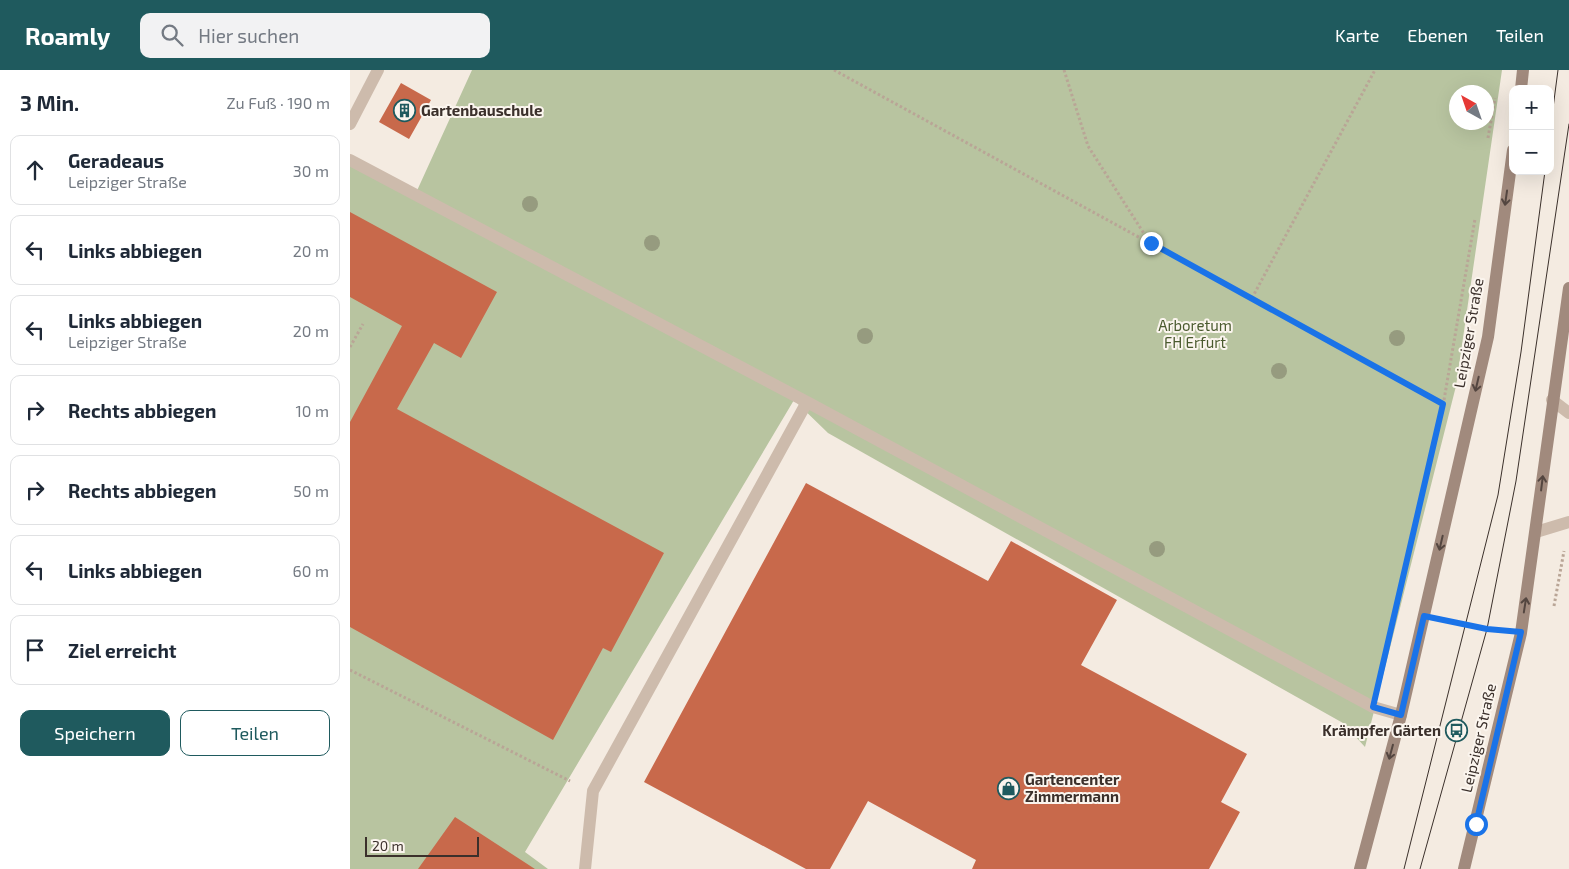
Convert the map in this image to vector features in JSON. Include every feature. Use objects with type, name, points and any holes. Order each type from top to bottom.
[{"type":"main road","points":[[1521,85],[1523,70]]},
{"type":"main road","name":"Leipziger Straße","points":[[1360,869],[1401,715],[1488,337],[1510,175]]},
{"type":"main road","name":"Leipziger Straße","points":[[1464,869],[1521,632],[1569,288]]},
{"type":"lane","points":[[350,124],[378,70]]},
{"type":"lane","points":[[350,160],[807,402],[1373,707],[1401,715]]},
{"type":"lane","points":[[1552,400],[1569,413]]},
{"type":"lane","points":[[585,869],[593,791],[807,402]]},
{"type":"lane","points":[[1536,532],[1569,522]]},
{"type":"path","points":[[834,70],[1443,404]]},
{"type":"path","points":[[1064,70],[1088,146],[1151,243]]},
{"type":"path","points":[[1252,298],[1375,70]]},
{"type":"path","points":[[1488,139],[1497,90]]},
{"type":"path","points":[[1441,413],[1475,217]]},
{"type":"path","points":[[350,347],[363,324]]},
{"type":"path","points":[[1373,707],[1399,593]]},
{"type":"path","points":[[1424,616],[1487,629],[1521,632]]},
{"type":"path","points":[[350,670],[593,791]]},
{"type":"green space","name":"Arboretum FH Erfurt","points":[[472,70],[1502,70],[1494,125],[1494,85],[1449,85],[1449,130],[1493,130],[1456,386],[1365,747],[1343,723],[828,433],[794,400],[525,852],[548,869],[350,869],[350,161],[415,195]]},
{"type":"building","name":"Gartenbauschule","points":[[401,83],[431,100],[409,139],[379,122]]},
{"type":"building","points":[[350,212],[497,292],[461,358],[434,343],[397,409],[664,553],[611,652],[603,648],[553,740],[350,627],[350,422],[402,326],[350,297]]},
{"type":"building","points":[[806,483],[988,581],[1011,541],[1117,600],[1081,665],[1247,754],[1221,802],[1240,812],[1209,869],[972,869],[976,860],[868,801],[830,869],[806,869],[644,782]]},
{"type":"building","points":[[455,817],[535,869],[418,869]]},
{"type":"tram line","points":[[1550,130],[1558,70]]},
{"type":"tram line","points":[[1420,869],[1487,629],[1516,481],[1569,124]]},
{"type":"tram line","points":[[1404,869],[1498,495],[1521,352],[1544,175]]},
{"type":"place","name":"Gartenbauschule","points":[[405,111]]},
{"type":"place","name":"Krämpfer Gärten","points":[[1457,731]]},
{"type":"place","name":"Gartencenter Zimmermann","points":[[1009,789]]},
{"type":"route","points":[[1151,243],[1443,404],[1373,707],[1401,715],[1424,616],[1487,629],[1521,632],[1476,824]]}]
